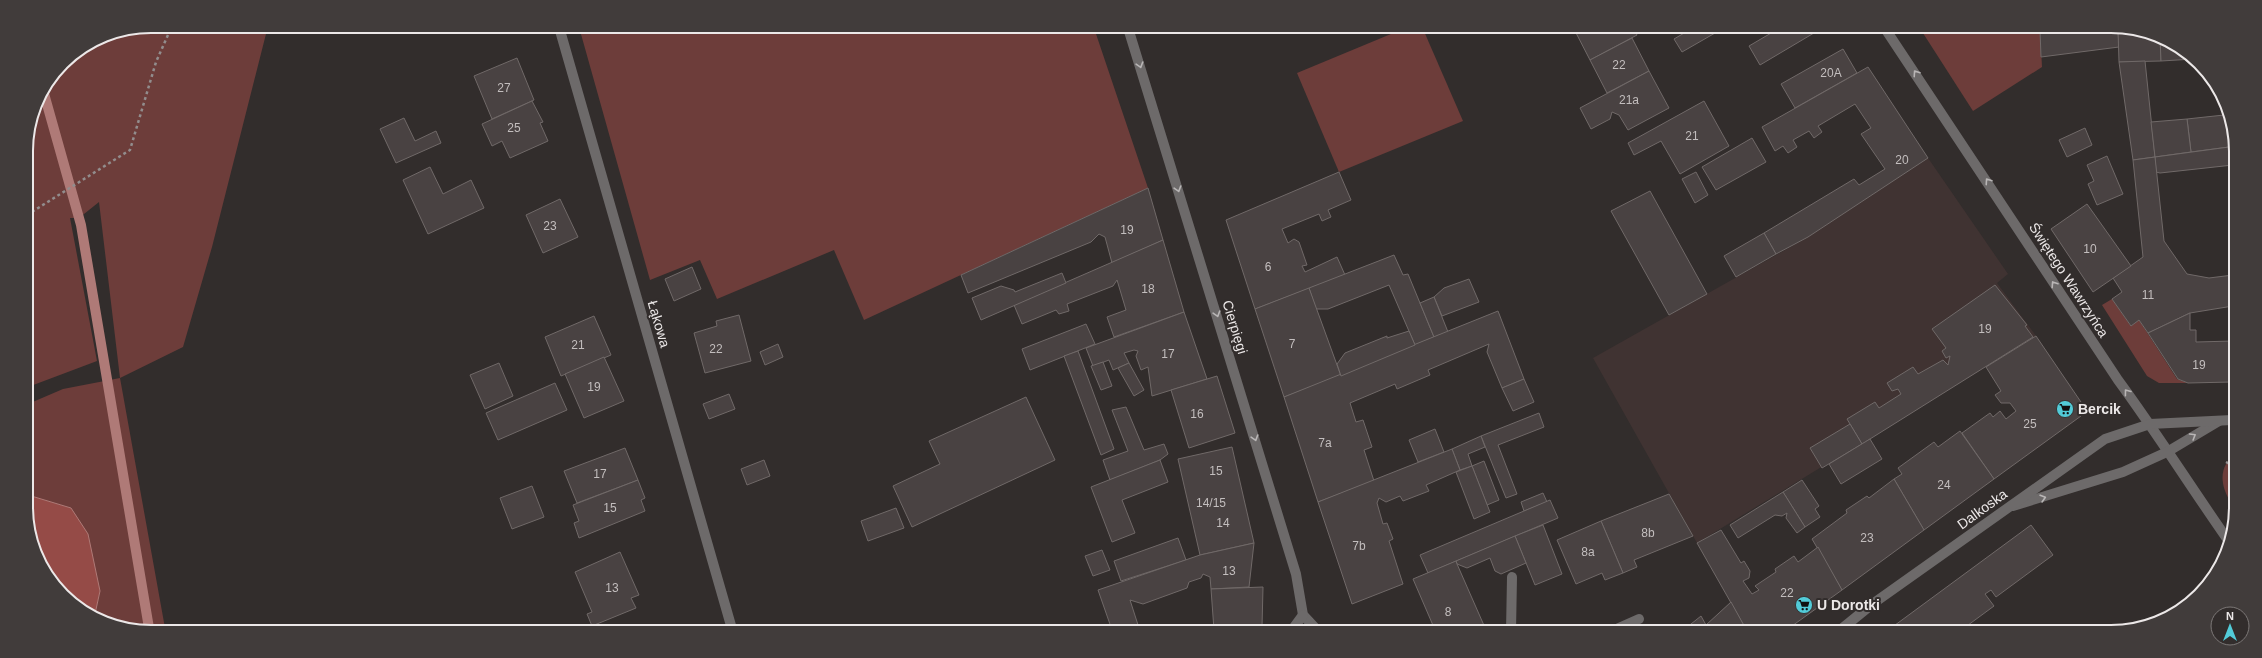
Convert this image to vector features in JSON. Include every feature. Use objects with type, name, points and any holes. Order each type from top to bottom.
[{"type":"street","name":"Łąkowa","points":[[561,33],[731,625]]},
{"type":"street","name":"Cierpięgi","points":[[1130,33],[1296,574],[1303,615]]},
{"type":"street","name":"Świętego Wawrzyńca","points":[[1888,33],[2118,380],[2150,424],[2167,452],[2225,536]]},
{"type":"street","points":[[2006,509],[2123,472],[2167,452],[2220,420]]},
{"type":"street","name":"Dalkoska","points":[[1847,625],[1872,605],[2105,438],[2150,424],[2229,420]]},
{"type":"street","points":[[1511,625],[1512,577]]},
{"type":"street","points":[[1296,625],[1303,615],[1312,625]]},
{"type":"street","points":[[1626,625],[1639,619]]},
{"type":"path","points":[[33,211],[130,150],[156,62],[169,33]]},
{"type":"shaded area","points":[[144,33],[266,33],[212,247],[183,347],[120,378],[99,202],[79,218],[70,218],[97,361],[33,385],[33,144],[35,128],[45,99],[57,79],[79,57],[106,42],[128,35]]},
{"type":"shaded area","points":[[581,33],[1096,33],[1148,188],[864,320],[834,250],[717,299],[700,260],[650,280]]},
{"type":"shaded area","points":[[1393,33],[1425,33],[1463,121],[1339,172],[1297,73]]},
{"type":"shaded area","points":[[1923,33],[2040,33],[2042,67],[1973,111]]},
{"type":"shaded area","points":[[1928,158],[2008,274],[1997,283],[2036,336],[1697,543],[1593,358],[1808,237]]},
{"type":"shaded area","points":[[2112,299],[2130,325],[2139,320],[2177,379],[2188,383],[2159,383],[2147,376],[2102,305]]},
{"type":"shaded area","points":[[120,378],[164,625],[136,624],[121,621],[96,611],[100,591],[71,508],[33,497],[33,402],[63,389]]},
{"type":"shaded area","points":[[2229,460],[2229,498],[2226,493],[2223,480],[2224,468]]},
{"type":"shaded area","points":[[33,497],[71,508],[88,534],[100,591],[96,611],[79,601],[57,579],[39,545],[34,522]]},
{"type":"building","points":[[1576,33],[1636,33],[1637,35],[1590,60]]},
{"type":"building","points":[[1684,33],[1715,33],[1682,52],[1674,39]]},
{"type":"building","points":[[1771,33],[1814,33],[1760,65],[1749,46]]},
{"type":"building","points":[[2040,33],[2118,33],[2119,47],[2041,57]]},
{"type":"building","points":[[2118,33],[2141,37],[2160,44],[2161,61],[2119,62]]},
{"type":"building","points":[[1632,38],[1649,71],[1607,93],[1590,60]]},
{"type":"building","points":[[2160,44],[2185,60],[2161,61]]},
{"type":"building","points":[[1843,49],[1857,73],[1795,108],[1781,84]]},
{"type":"building","points":[[517,58],[534,100],[492,119],[474,76]]},
{"type":"building","points":[[2145,61],[2155,157],[2133,160],[2119,62]]},
{"type":"building","points":[[1868,67],[1928,158],[1808,237],[1776,254],[1764,233],[1854,179],[1859,185],[1885,169],[1861,134],[1871,128],[1855,104],[1818,126],[1822,132],[1814,138],[1809,131],[1793,140],[1797,147],[1788,153],[1783,146],[1775,151],[1762,127]]},
{"type":"building","points":[[1649,71],[1669,108],[1628,130],[1619,115],[1612,112],[1610,119],[1591,129],[1580,108]]},
{"type":"building","points":[[532,101],[543,122],[540,123],[548,141],[510,158],[502,141],[492,146],[482,124]]},
{"type":"building","points":[[1704,101],[1729,146],[1680,174],[1661,141],[1634,155],[1628,143]]},
{"type":"building","points":[[2224,115],[2229,147],[2191,152],[2187,119]]},
{"type":"building","points":[[404,118],[415,141],[436,131],[441,143],[396,163],[380,129]]},
{"type":"building","points":[[2187,119],[2191,152],[2155,157],[2151,122]]},
{"type":"building","points":[[2225,119],[2227,128],[2229,144]]},
{"type":"building","points":[[2085,128],[2092,145],[2067,157],[2059,140]]},
{"type":"building","points":[[1752,138],[1766,162],[1716,190],[1702,167]]},
{"type":"building","points":[[2229,147],[2229,165],[2160,173],[2156,172],[2155,157]]},
{"type":"building","points":[[2107,156],[2123,194],[2097,205],[2088,184],[2094,181],[2087,165]]},
{"type":"building","points":[[2155,157],[2164,241],[2187,274],[2209,278],[2229,276],[2229,307],[2190,313],[2148,333],[2139,320],[2131,326],[2112,299],[2122,292],[2113,278],[2143,257],[2133,160]]},
{"type":"building","points":[[430,167],[443,194],[471,180],[484,208],[428,234],[403,180]]},
{"type":"building","points":[[1339,172],[1351,200],[1328,210],[1331,217],[1322,221],[1319,214],[1282,229],[1288,243],[1294,239],[1299,242],[1307,265],[1302,266],[1305,272],[1337,257],[1345,275],[1255,309],[1226,220]]},
{"type":"building","points":[[1696,172],[1708,195],[1695,203],[1682,179]]},
{"type":"building","points":[[1148,188],[1163,240],[1112,263],[1105,237],[1099,234],[1091,242],[968,293],[961,275]]},
{"type":"building","points":[[1650,191],[1707,294],[1669,315],[1611,211]]},
{"type":"building","points":[[560,199],[578,237],[543,253],[526,215]]},
{"type":"building","points":[[2087,204],[2131,266],[2093,292],[2051,229]]},
{"type":"building","points":[[1764,233],[1776,254],[1736,277],[1724,256]]},
{"type":"building","points":[[1163,240],[1184,312],[1114,337],[1107,317],[1126,310],[1117,280],[1113,286],[1067,304],[1069,311],[1059,314],[1056,310],[1022,324],[1014,305]]},
{"type":"building","points":[[1394,255],[1403,275],[1408,274],[1434,337],[1415,345],[1389,285],[1328,309],[1316,309],[1309,288]]},
{"type":"building","points":[[692,267],[701,289],[674,301],[665,279]]},
{"type":"building","points":[[1062,273],[1066,283],[981,320],[972,298],[1001,286],[1014,290],[1015,292]]},
{"type":"building","points":[[1469,279],[1479,302],[1442,316],[1434,297],[1444,288]]},
{"type":"building","points":[[1995,285],[2027,325],[2025,326],[2033,337],[1862,444],[1847,419],[1875,402],[1879,408],[1901,394],[1898,389],[1892,391],[1887,383],[1913,367],[1918,374],[1943,360],[1948,365],[1950,356],[1946,358],[1942,351],[1946,348],[1932,329]]},
{"type":"building","points":[[1309,288],[1341,376],[1284,397],[1255,309]]},
{"type":"building","points":[[1434,297],[1448,332],[1434,337],[1420,303]]},
{"type":"building","points":[[1498,311],[1524,379],[1502,388],[1487,352],[1489,344],[1428,370],[1430,375],[1397,389],[1395,384],[1350,403],[1356,422],[1363,420],[1372,447],[1364,450],[1374,481],[1318,502],[1284,397]]},
{"type":"building","points":[[1184,312],[1207,379],[1152,396],[1148,367],[1141,370],[1136,356],[1138,351],[1134,350],[1124,353],[1129,363],[1113,370],[1109,360],[1093,366],[1086,348]]},
{"type":"building","points":[[2190,313],[2190,330],[2196,330],[2196,342],[2229,341],[2229,382],[2188,383],[2178,379],[2148,333]]},
{"type":"building","points":[[739,315],[751,361],[705,373],[694,333],[717,326],[716,321]]},
{"type":"building","points":[[594,316],[611,355],[561,376],[545,337]]},
{"type":"building","points":[[1086,324],[1095,344],[1030,370],[1022,349]]},
{"type":"building","points":[[1409,331],[1415,345],[1341,376],[1337,364],[1345,353],[1387,336],[1387,338]]},
{"type":"building","points":[[2036,336],[2083,405],[2081,416],[1994,479],[1962,433],[1990,413],[1993,417],[2000,411],[2006,419],[2016,411],[2010,403],[2001,403],[1995,395],[2001,391],[1986,367]]},
{"type":"building","points":[[778,344],[783,357],[765,365],[760,352]]},
{"type":"building","points":[[1078,351],[1114,449],[1101,455],[1064,356]]},
{"type":"building","points":[[604,357],[624,401],[584,418],[565,374]]},
{"type":"building","points":[[1103,362],[1112,386],[1101,390],[1091,366]]},
{"type":"building","points":[[499,363],[513,396],[485,409],[470,375]]},
{"type":"building","points":[[1129,363],[1144,390],[1134,396],[1118,368]]},
{"type":"building","points":[[1217,376],[1235,433],[1189,448],[1171,390]]},
{"type":"building","points":[[1524,379],[1534,402],[1513,411],[1502,388]]},
{"type":"building","points":[[555,383],[567,410],[498,440],[486,413]]},
{"type":"building","points":[[729,394],[735,409],[709,419],[703,404]]},
{"type":"building","points":[[1026,397],[1055,460],[912,527],[893,486],[940,464],[929,441]]},
{"type":"building","points":[[1126,407],[1144,450],[1164,444],[1168,454],[1160,460],[1110,480],[1103,460],[1128,451],[1112,410]]},
{"type":"building","points":[[1539,413],[1544,427],[1498,445],[1517,494],[1506,498],[1481,436]]},
{"type":"building","points":[[1850,424],[1862,444],[1822,468],[1810,448]]},
{"type":"building","points":[[1435,429],[1444,452],[1418,462],[1409,440]]},
{"type":"building","points":[[1960,431],[1994,479],[1924,530],[1894,479],[1902,474],[1898,468],[1934,442],[1938,447]]},
{"type":"building","points":[[1481,436],[1485,447],[1468,454],[1472,466],[1460,470],[1452,449]]},
{"type":"building","points":[[1870,439],[1882,459],[1841,484],[1829,464]]},
{"type":"building","points":[[1232,447],[1254,543],[1200,555],[1178,459]]},
{"type":"building","points":[[625,448],[638,480],[577,503],[564,471]]},
{"type":"building","points":[[1452,449],[1460,470],[1426,485],[1429,491],[1403,501],[1400,496],[1386,502],[1379,498],[1377,503],[1383,524],[1387,523],[1393,539],[1389,541],[1403,584],[1352,604],[1318,502]]},
{"type":"building","points":[[764,460],[770,476],[747,485],[741,469]]},
{"type":"building","points":[[1160,460],[1168,482],[1122,500],[1135,533],[1112,542],[1091,487]]},
{"type":"building","points":[[1484,461],[1499,500],[1487,505],[1472,466]]},
{"type":"building","points":[[1472,466],[1490,512],[1474,519],[1456,472]]},
{"type":"building","points":[[1894,479],[1924,530],[1842,590],[1812,539],[1847,513],[1846,510],[1867,496],[1869,498]]},
{"type":"building","points":[[638,480],[645,498],[641,500],[645,511],[579,538],[574,523],[579,521],[573,505]]},
{"type":"building","points":[[1802,480],[1819,506],[1815,509],[1820,517],[1805,527],[1783,492]]},
{"type":"building","points":[[532,486],[544,517],[512,529],[500,498]]},
{"type":"building","points":[[1783,492],[1805,527],[1797,533],[1786,518],[1787,513],[1782,516],[1775,515],[1738,538],[1730,525]]},
{"type":"building","points":[[1543,493],[1547,502],[1524,511],[1521,502]]},
{"type":"building","points":[[1669,494],[1693,536],[1634,560],[1637,567],[1623,573],[1601,521]]},
{"type":"building","points":[[1550,500],[1558,518],[1428,573],[1420,555]]},
{"type":"building","points":[[896,508],[904,528],[868,541],[861,521]]},
{"type":"building","points":[[1601,521],[1623,573],[1605,580],[1602,573],[1576,584],[1557,540]]},
{"type":"building","points":[[1543,525],[1562,574],[1535,585],[1515,536]]},
{"type":"building","points":[[2031,525],[2053,555],[1996,597],[1991,590],[1985,594],[1994,606],[1968,625],[1895,625]]},
{"type":"building","points":[[1721,530],[1741,563],[1744,561],[1750,571],[1749,578],[1743,581],[1752,594],[1759,590],[1755,586],[1776,572],[1775,569],[1794,556],[1798,562],[1818,547],[1842,590],[1793,625],[1744,625],[1697,543]]},
{"type":"building","points":[[1515,536],[1526,563],[1501,574],[1495,571],[1490,558],[1467,568],[1457,564],[1456,561]]},
{"type":"building","points":[[1178,538],[1186,560],[1121,581],[1114,561]]},
{"type":"building","points":[[1254,543],[1249,587],[1211,589],[1210,577],[1203,574],[1201,578],[1189,582],[1187,588],[1143,604],[1130,600],[1138,625],[1110,625],[1098,590],[1200,555]]},
{"type":"building","points":[[1102,550],[1110,570],[1093,576],[1085,556]]},
{"type":"building","points":[[620,552],[639,595],[631,598],[636,608],[592,625],[587,614],[592,612],[575,572]]},
{"type":"building","points":[[1456,561],[1484,625],[1433,625],[1413,579]]},
{"type":"building","points":[[1263,587],[1262,625],[1214,625],[1211,589]]},
{"type":"building","points":[[1731,602],[1744,625],[1706,625]]},
{"type":"building","points":[[1701,616],[1706,625],[1690,625]]},
{"type":"waterway","points":[[45,98],[81,225],[148,625]]},
{"type":"place","name":"Bercik","points":[[2065,409]]},
{"type":"place","name":"U Dorotki","points":[[1804,605]]}]
